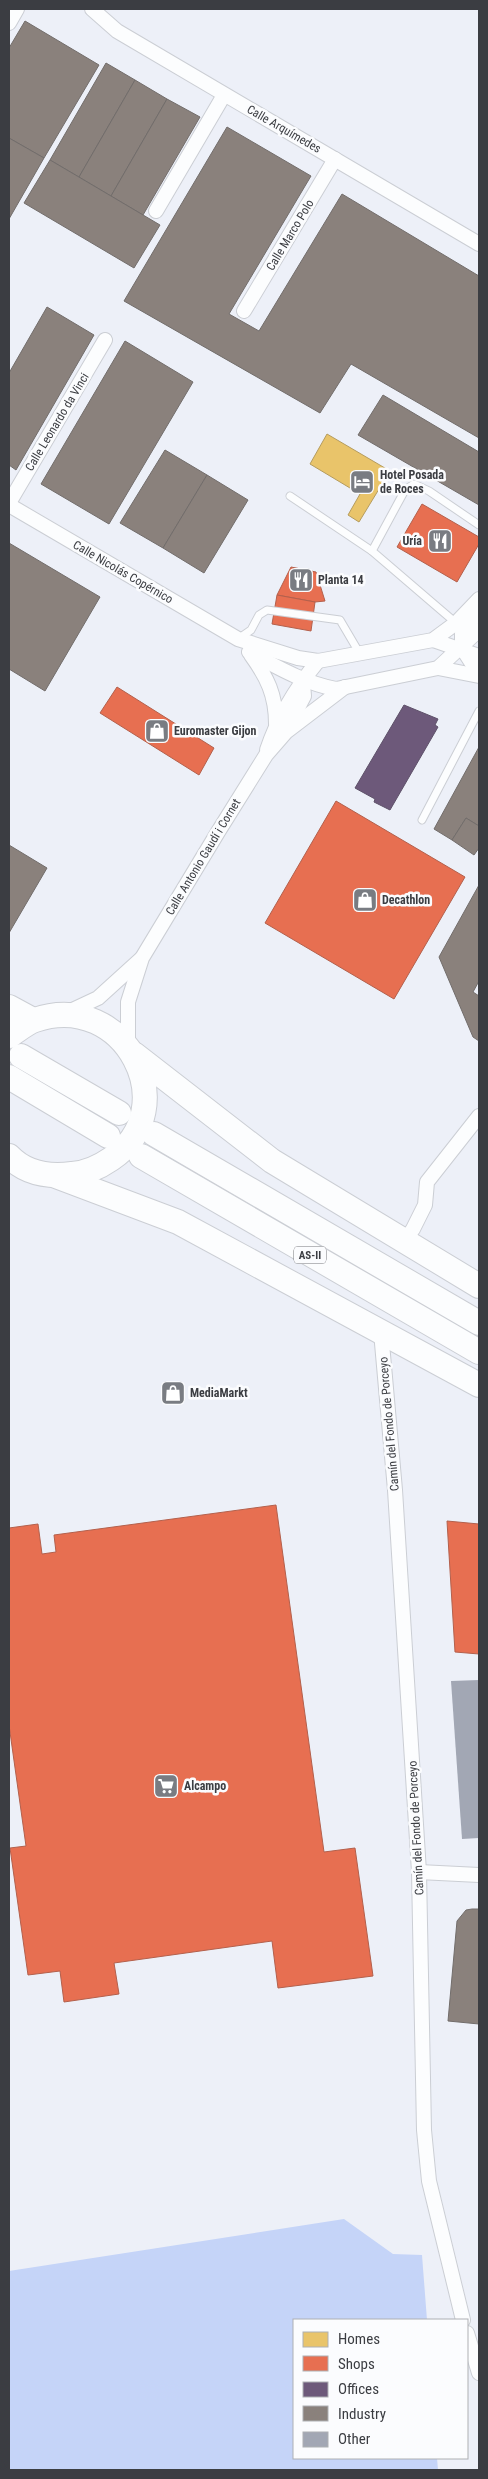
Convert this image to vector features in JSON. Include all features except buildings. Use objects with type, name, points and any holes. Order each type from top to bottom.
[{"type":"highway","points":[[9,1007],[33,1020]]},
{"type":"highway","points":[[9,1036],[33,1020],[66,1014],[90,1018],[272,1161],[479,1286]]},
{"type":"highway","points":[[9,1156],[40,1175],[56,1176],[85,1173],[103,1165],[124,1151],[140,1123],[144,1102],[143,1082],[131,1050]]},
{"type":"highway","points":[[22,1056],[119,1113]]},
{"type":"highway","points":[[9,1077],[108,1136]]},
{"type":"highway","name":"AS-II","points":[[154,1134],[479,1323]]},
{"type":"highway","name":"AS-II","points":[[141,1156],[479,1352]]},
{"type":"highway","points":[[56,1176],[178,1222],[479,1385]]},
{"type":"street","points":[[9,23],[17,9]]},
{"type":"street","name":"Calle Arquímedes","points":[[92,9],[117,31],[336,158],[479,244]]},
{"type":"street","points":[[156,211],[224,94]]},
{"type":"street","name":"Calle Marco Polo","points":[[244,311],[336,158]]},
{"type":"street","name":"Calle Leonardo da Vinci","points":[[9,504],[105,340]]},
{"type":"street","name":"Calle Nicolás Copérnico","points":[[9,504],[238,639],[298,658]]},
{"type":"street","points":[[479,598],[456,623],[433,640],[318,661],[298,658],[303,679],[336,689],[438,668],[479,676]]},
{"type":"street","points":[[479,607],[462,633],[462,648],[470,662],[479,668]]},
{"type":"street","points":[[438,668],[462,648],[479,630]]},
{"type":"street","name":"Calle Nicolás Copérnico","points":[[238,639],[250,652],[266,676],[281,728]]},
{"type":"street","points":[[433,640],[462,648],[479,656]]},
{"type":"street","name":"Calle Nicolás Copérnico","points":[[250,652],[303,679]]},
{"type":"street","name":"Calle Antonio Gaudí i Cornet","points":[[131,1050],[128,1002],[142,958],[266,755],[281,728],[303,679],[318,661]]},
{"type":"street","points":[[281,728],[345,688]]},
{"type":"street","name":"Calle Antonio Gaudí i Cornet","points":[[66,1014],[98,998],[142,958]]},
{"type":"street","points":[[404,1242],[414,1229],[425,1205],[427,1182],[479,1116]]},
{"type":"street","name":"Camín del Fondo de Porceyo","points":[[381,1332],[393,1471],[419,1872],[424,2130],[429,2181],[463,2319]]},
{"type":"street","points":[[419,1872],[479,1875]]},
{"type":"street","points":[[468,2336],[479,2373]]},
{"type":"lane","points":[[372,551],[405,490],[414,484],[429,491],[479,525]]},
{"type":"lane","points":[[290,496],[372,551],[456,623]]},
{"type":"lane","points":[[238,639],[251,630],[259,615],[267,610],[340,620],[360,654]]},
{"type":"lane","points":[[422,820],[479,711]]},
{"type":"shaded area","points":[[344,2219],[393,2254],[422,2255],[427,2319],[293,2319],[293,2459],[437,2459],[438,2470],[9,2470],[9,2271]]},
{"type":"place","name":"Hotel Posada de Roces","points":[[362,482]]},
{"type":"place","name":"Uría","points":[[440,541]]},
{"type":"place","name":"Planta 14","points":[[301,580]]},
{"type":"place","name":"Euromaster Gijon","points":[[157,731]]},
{"type":"place","name":"Decathlon","points":[[365,900]]},
{"type":"place","name":"MediaMarkt","points":[[173,1393]]},
{"type":"place","name":"Alcampo","points":[[166,1786]]}]
